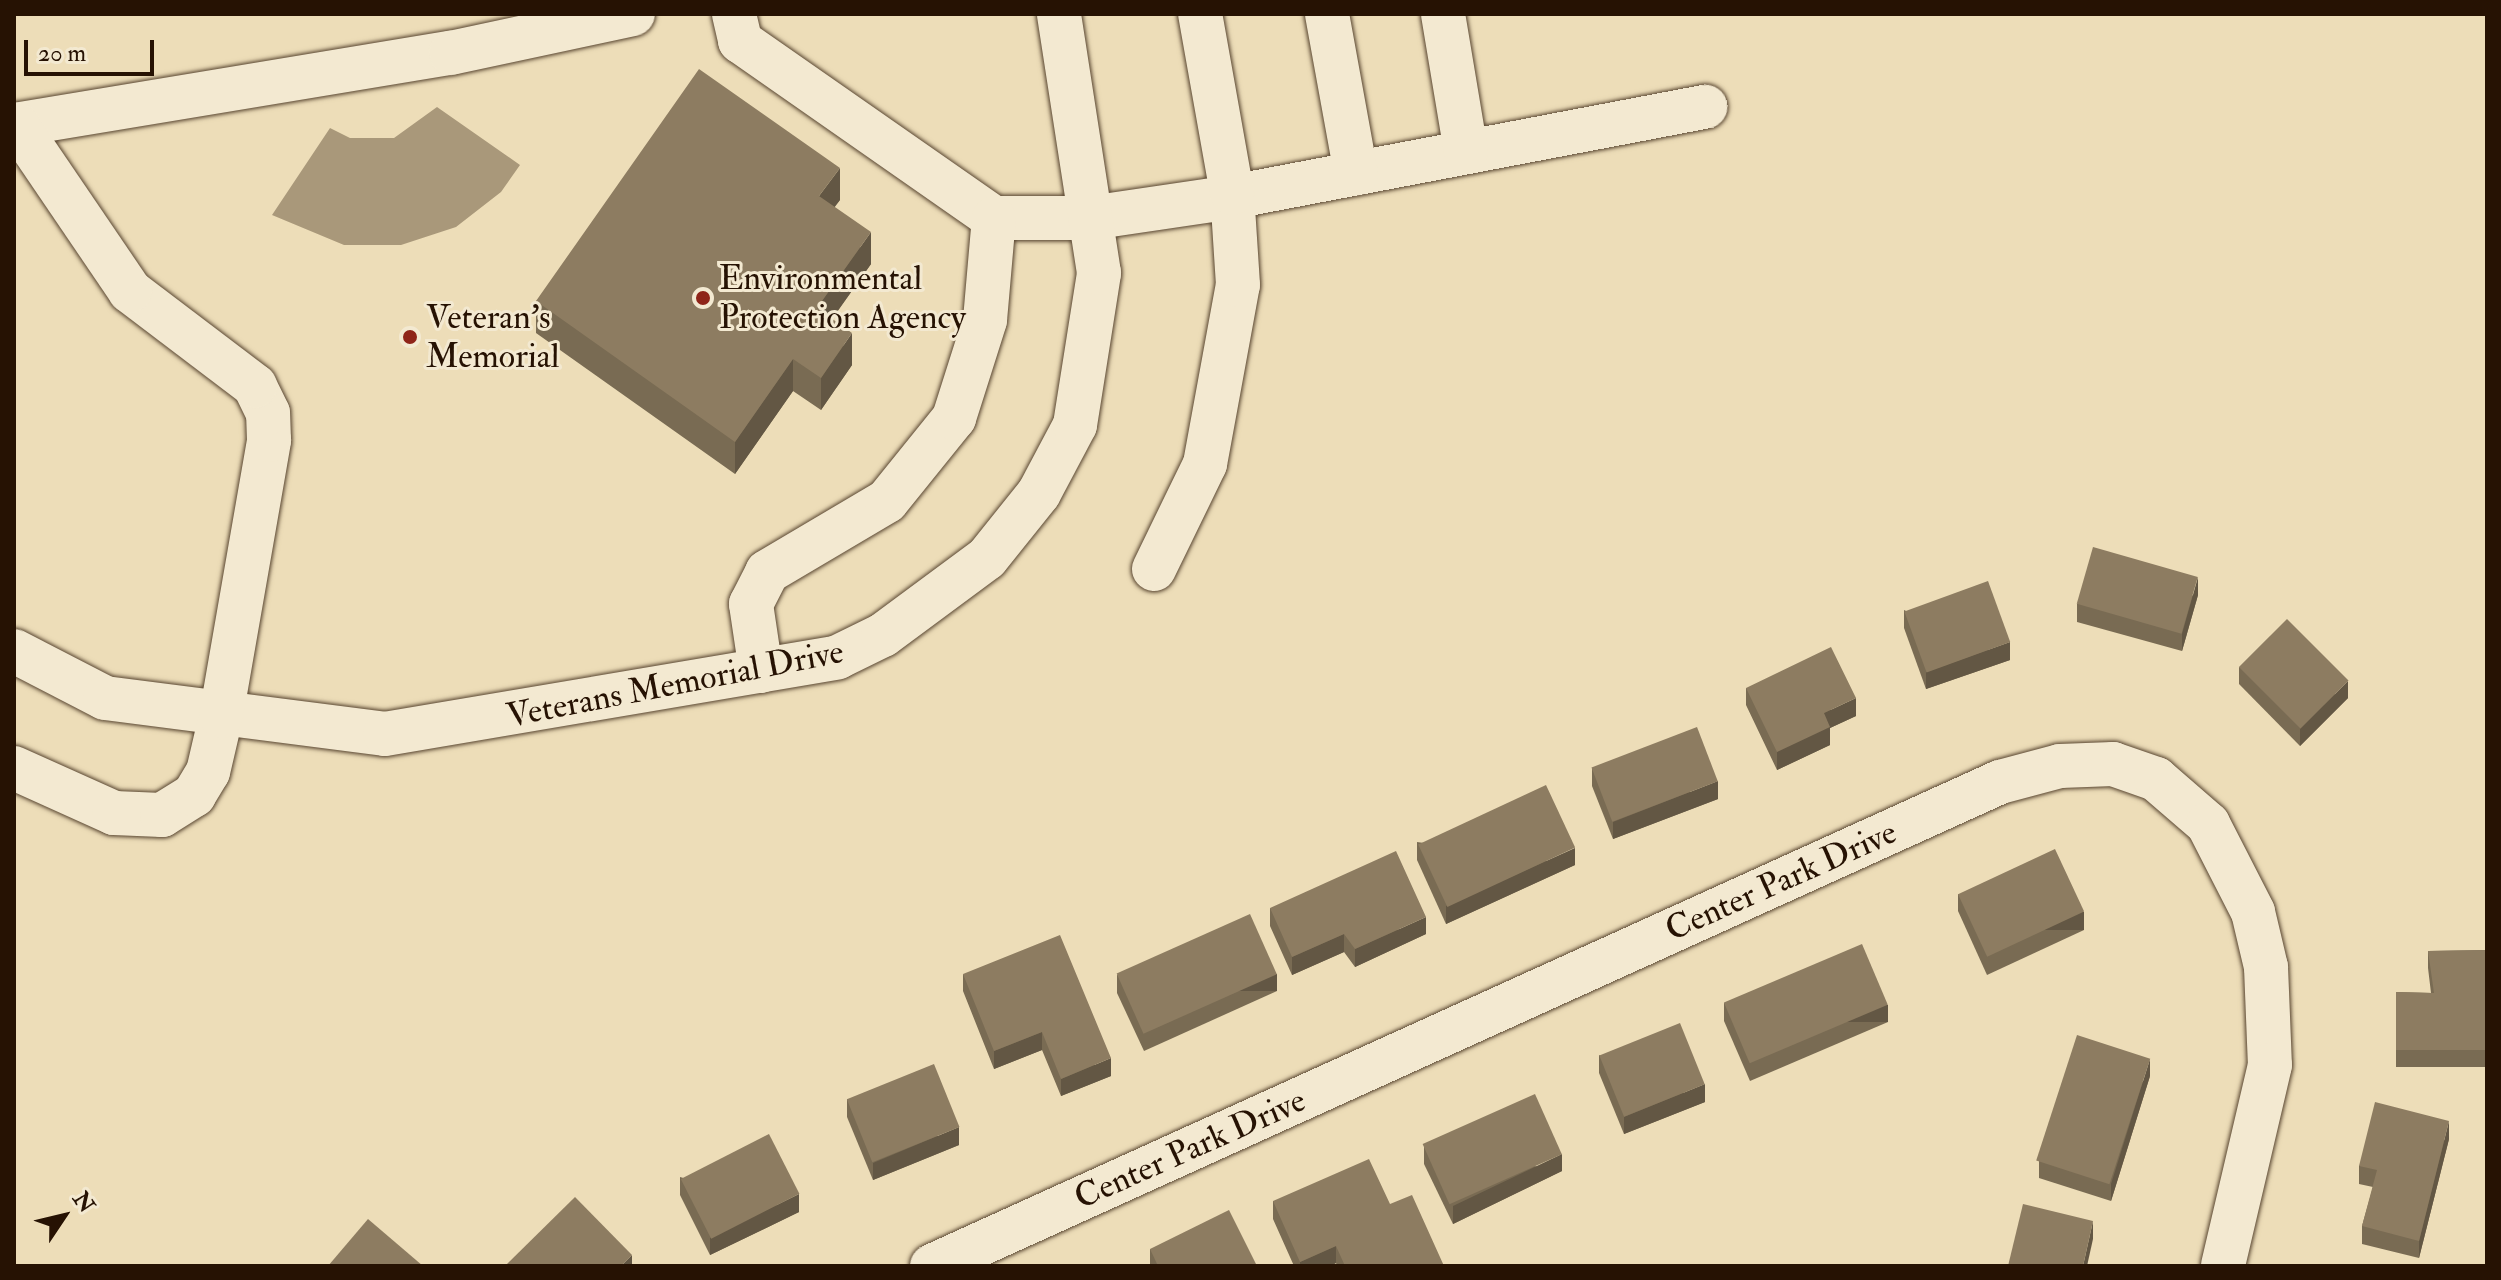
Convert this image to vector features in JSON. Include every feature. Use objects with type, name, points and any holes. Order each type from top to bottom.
[{"type":"street","points":[[14,768],[114,813],[162,815],[194,795],[208,772],[221,716],[268,413],[255,386],[220,353],[130,291],[16,125],[451,53],[633,14]]},
{"type":"street","points":[[734,14],[740,41],[994,218],[1090,218],[1232,197],[1706,107]]},
{"type":"street","name":"Veterans Memorial Drive","points":[[14,651],[105,698],[221,716],[385,734],[838,657],[883,635],[958,584],[1019,523],[1058,462],[1078,413],[1099,273],[1059,14]]},
{"type":"street","points":[[1154,569],[1205,464],[1238,285],[1232,197],[1200,14]]},
{"type":"street","points":[[1327,14],[1356,173]]},
{"type":"street","points":[[1443,14],[1466,152]]},
{"type":"street","points":[[761,671],[751,604],[767,572],[887,501],[954,418],[985,320],[994,218]]},
{"type":"street","name":"Center Park Drive","points":[[932,1266],[2000,782],[2060,766],[2113,764],[2156,779],[2208,824],[2253,912],[2266,967],[2270,1065],[2223,1266]]},
{"type":"shaded area","points":[[437,107],[520,165],[501,192],[456,227],[401,245],[344,245],[272,215],[330,128],[350,138],[394,138]]},
{"type":"building","name":"Environmental Protection Agency","points":[[699,69],[840,168],[819,196],[871,232],[817,308],[852,333],[821,378],[793,359],[735,442],[536,301]]},
{"type":"building","points":[[2093,547],[2198,577],[2182,634],[2077,604]]},
{"type":"building","points":[[1988,581],[2010,642],[1927,673],[1904,611]]},
{"type":"building","points":[[2287,619],[2349,681],[2300,729],[2239,667]]},
{"type":"building","points":[[1831,647],[1856,698],[1824,713],[1830,727],[1777,752],[1746,688]]},
{"type":"building","points":[[1697,727],[1718,781],[1612,822],[1592,767]]},
{"type":"building","points":[[1546,785],[1575,848],[1447,907],[1418,845]]},
{"type":"building","points":[[2055,849],[2084,912],[1987,957],[1958,894]]},
{"type":"building","points":[[1396,851],[1426,917],[1355,949],[1344,934],[1292,957],[1270,908]]},
{"type":"building","points":[[1250,914],[1277,974],[1143,1034],[1117,973]]},
{"type":"building","points":[[1060,935],[1111,1058],[1061,1079],[1042,1032],[994,1051],[963,974]]},
{"type":"building","points":[[1862,944],[1888,1005],[1750,1063],[1724,1003]]},
{"type":"building","points":[[2487,950],[2487,1050],[2396,1050],[2396,992],[2434,993],[2428,951]]},
{"type":"building","points":[[1680,1023],[1705,1084],[1624,1117],[1599,1056]]},
{"type":"building","points":[[2077,1035],[2150,1059],[2109,1184],[2036,1161]]},
{"type":"building","points":[[934,1064],[959,1127],[872,1162],[847,1099]]},
{"type":"building","points":[[1535,1094],[1562,1154],[1449,1204],[1423,1144]]},
{"type":"building","points":[[2375,1102],[2449,1121],[2419,1241],[2362,1226],[2377,1170],[2359,1166]]},
{"type":"building","points":[[769,1134],[799,1194],[711,1239],[681,1179]]},
{"type":"building","points":[[1369,1159],[1390,1204],[1412,1195],[1444,1266],[1345,1266],[1336,1246],[1300,1262],[1273,1201]]},
{"type":"building","points":[[575,1197],[632,1255],[621,1266],[505,1266]]},
{"type":"building","points":[[2023,1204],[2093,1221],[2083,1266],[2008,1266]]},
{"type":"building","points":[[1229,1210],[1257,1266],[1158,1266],[1150,1249]]},
{"type":"building","points":[[368,1219],[423,1266],[328,1266]]},
{"type":"place","name":"Environmental Protection Agency","points":[[703,298]]},
{"type":"place","name":"Veteran’s Memorial","points":[[410,337]]}]
